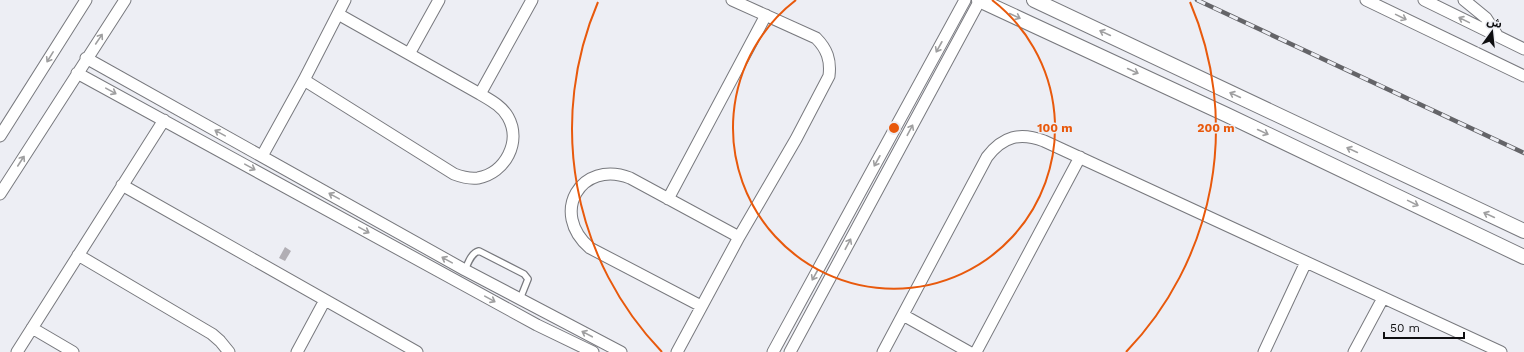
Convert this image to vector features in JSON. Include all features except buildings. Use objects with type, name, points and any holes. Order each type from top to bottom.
[{"type":"street","points":[[0,136],[86,0]]},
{"type":"street","points":[[1,191],[125,0]]},
{"type":"street","points":[[262,156],[304,80],[345,0]]},
{"type":"street","points":[[409,54],[439,0]]},
{"type":"street","points":[[480,94],[532,0]]},
{"type":"street","points":[[677,352],[739,237],[796,139],[829,76],[830,65],[828,54],[823,45],[816,38],[732,0]]},
{"type":"street","points":[[773,352],[965,0]]},
{"type":"street","points":[[790,352],[980,0],[1378,186],[1524,257]]},
{"type":"street","points":[[1034,0],[1524,231]]},
{"type":"street","points":[[1366,0],[1524,76]]},
{"type":"street","points":[[1424,0],[1524,49]]},
{"type":"street","points":[[1464,0],[1486,18],[1499,37]]},
{"type":"street","points":[[304,80],[454,174],[465,178],[477,178],[488,175],[498,169],[509,156],[514,140],[512,128],[508,117],[501,108],[480,94],[338,14]]},
{"type":"street","points":[[668,199],[766,15]]},
{"type":"street","points":[[948,31],[960,37]]},
{"type":"street","points":[[86,58],[465,270],[621,352]]},
{"type":"street","points":[[77,72],[537,325],[593,352]]},
{"type":"street","points":[[1195,100],[1204,80]]},
{"type":"street","points":[[136,105],[144,90]]},
{"type":"street","points":[[17,352],[164,120]]},
{"type":"street","points":[[883,352],[987,157],[993,149],[1008,139],[1026,136],[1044,141],[1080,157],[1383,298],[1486,348],[1501,352]]},
{"type":"street","points":[[976,352],[1080,157]]},
{"type":"street","points":[[1378,186],[1388,167]]},
{"type":"street","points":[[701,306],[590,248],[574,231],[571,220],[571,208],[574,196],[580,187],[588,180],[598,175],[609,173],[620,174],[739,237]]},
{"type":"street","points":[[122,186],[325,300],[400,348],[418,352]]},
{"type":"street","points":[[78,255],[212,334],[220,341],[228,352]]},
{"type":"street","points":[[1264,352],[1306,262]]},
{"type":"street","points":[[1354,352],[1383,298]]},
{"type":"street","points":[[297,352],[325,300]]},
{"type":"street","points":[[537,325],[544,311]]},
{"type":"street","points":[[903,315],[969,352]]},
{"type":"street","points":[[32,328],[73,352]]},
{"type":"lane","points":[[465,270],[473,255],[479,251],[524,274],[528,279],[520,299]]},
{"type":"railway","points":[[1197,0],[1524,153]]}]
